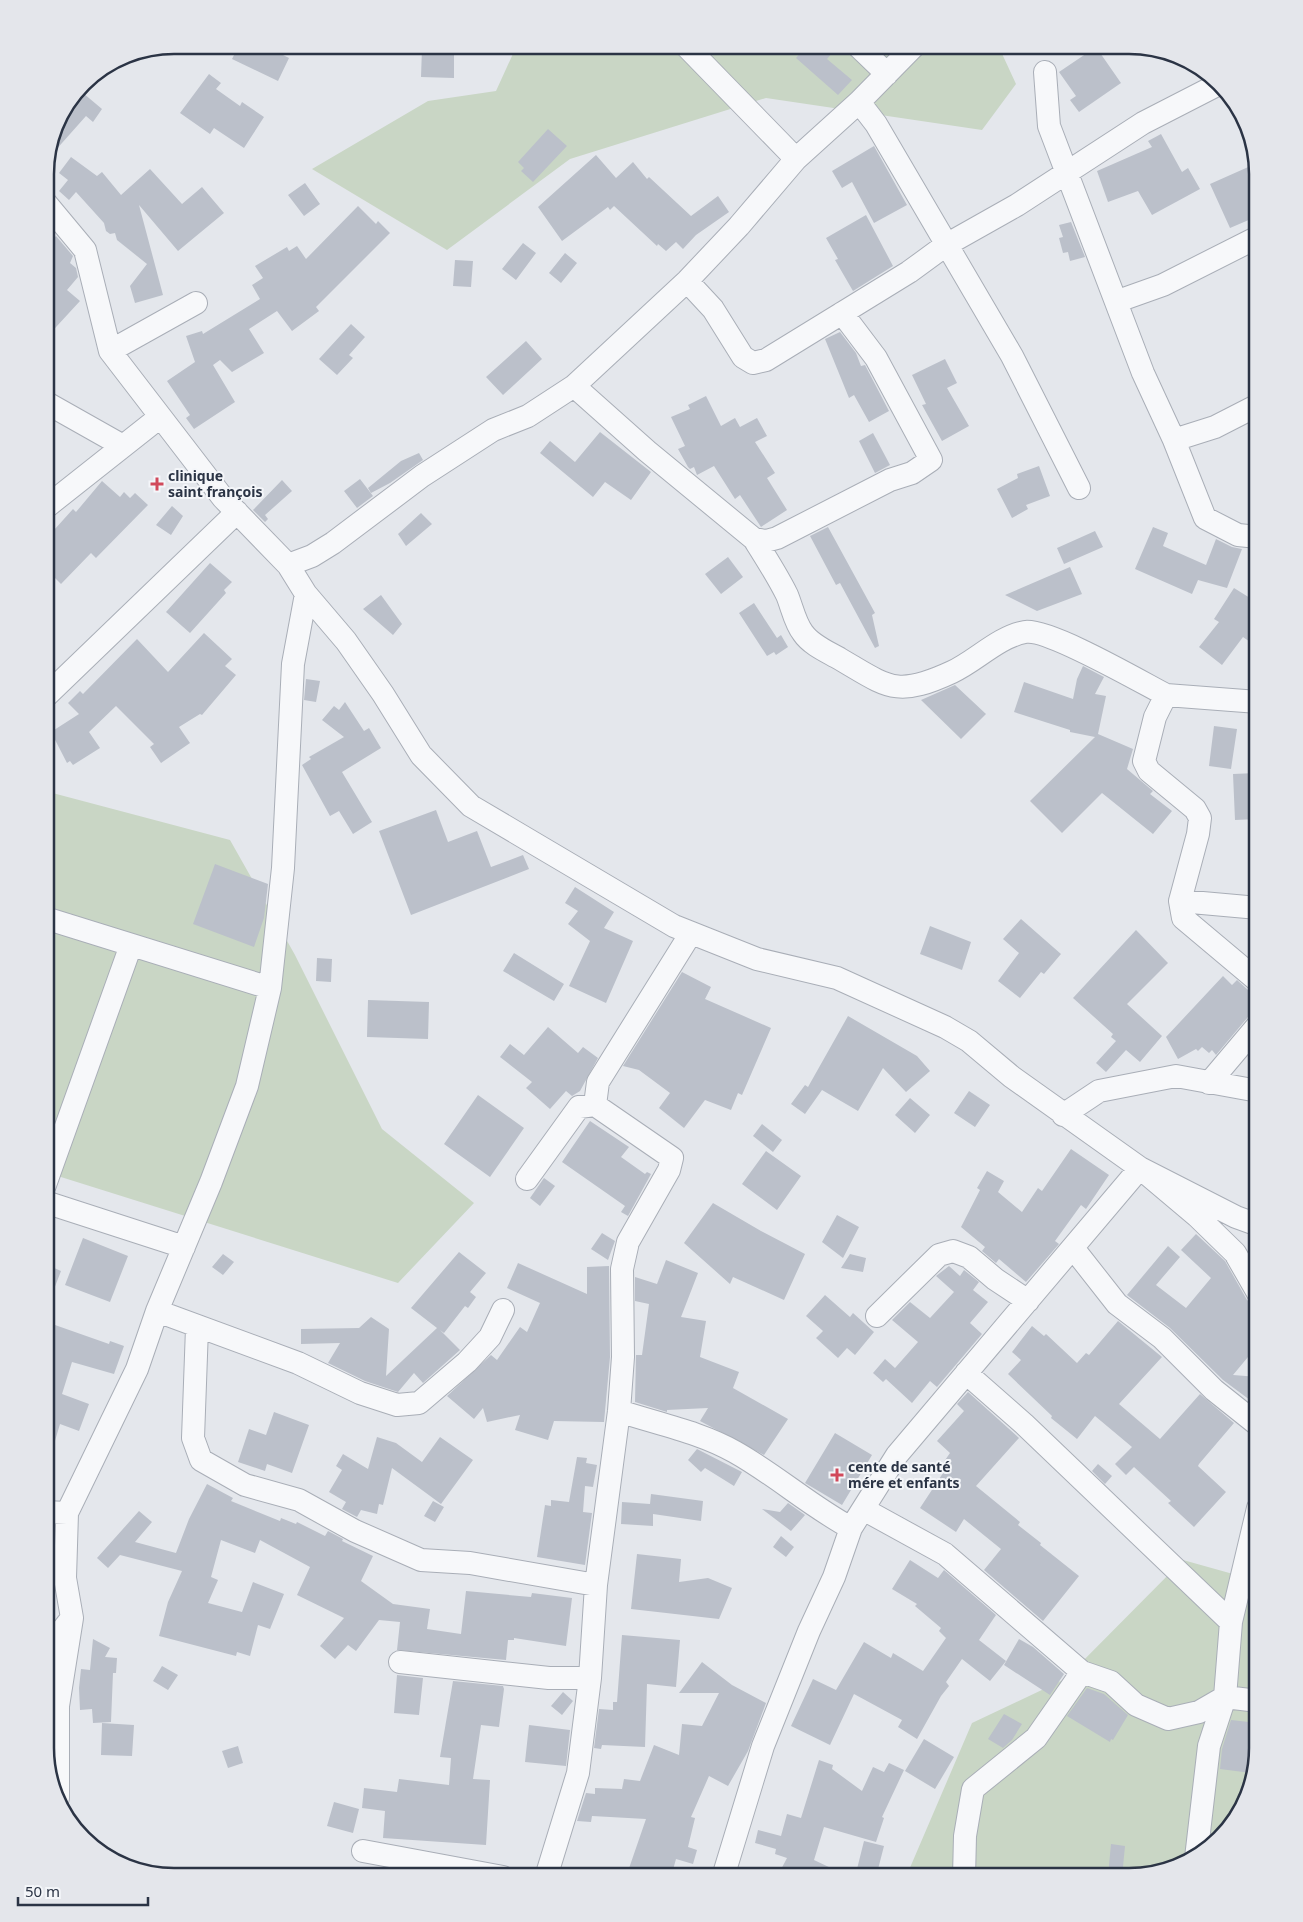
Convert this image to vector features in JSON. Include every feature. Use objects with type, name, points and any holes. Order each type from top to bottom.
[{"type":"street","points":[[694,54],[796,159]]},
{"type":"street","points":[[866,54],[887,74]]},
{"type":"street","points":[[288,565],[312,556],[332,543],[422,476],[493,430],[528,416],[574,386],[687,281],[739,226],[796,159],[859,102],[906,54]]},
{"type":"street","points":[[1045,72],[1049,126],[1118,301],[1143,373],[1174,440],[1205,518],[1238,535],[1249,536]]},
{"type":"street","points":[[687,281],[714,309],[744,357],[752,363],[766,360],[909,272],[946,245],[1017,204],[1143,123],[1212,87]]},
{"type":"street","points":[[859,102],[876,124],[1012,356],[1079,488]]},
{"type":"street","points":[[54,213],[85,250],[110,351],[223,498],[288,565],[306,594],[351,649],[383,694],[421,755],[471,806],[674,926],[757,959],[838,978],[945,1027],[968,1041],[1064,1115],[1140,1168],[1198,1216],[1235,1253],[1249,1277]]},
{"type":"street","points":[[1118,301],[1163,285],[1249,241]]},
{"type":"street","points":[[110,351],[196,303]]},
{"type":"street","points":[[754,539],[766,541],[777,538],[890,480],[912,473],[930,460],[876,358],[842,313]]},
{"type":"street","points":[[574,386],[647,451],[754,539],[774,571],[803,634],[825,651],[873,680],[893,687],[908,688],[952,672],[1010,638],[1025,632],[1038,633],[1087,654],[1166,695],[1249,701]]},
{"type":"street","points":[[54,407],[123,446]]},
{"type":"street","points":[[1174,440],[1214,427],[1249,410]]},
{"type":"street","points":[[54,501],[160,416]]},
{"type":"street","points":[[54,688],[238,512]]},
{"type":"street","points":[[58,1780],[58,1706],[72,1618],[65,1578],[67,1513],[137,1369],[157,1311],[247,1086],[270,988],[283,868],[293,664],[306,594]]},
{"type":"street","points":[[1166,695],[1155,717],[1144,761],[1149,772],[1195,809],[1200,818],[1180,901],[1183,918],[1249,973]]},
{"type":"street","points":[[1180,901],[1249,907]]},
{"type":"street","points":[[54,921],[270,988]]},
{"type":"street","points":[[595,1105],[598,1082],[691,933]]},
{"type":"street","points":[[54,1160],[132,945]]},
{"type":"street","points":[[1209,1083],[1249,1036]]},
{"type":"street","points":[[1064,1115],[1099,1091],[1176,1076],[1249,1090]]},
{"type":"street","points":[[527,1179],[579,1107],[595,1105],[614,1121],[672,1158],[669,1170],[628,1242],[622,1269],[623,1357],[619,1411],[596,1585],[590,1678],[578,1773],[549,1868]]},
{"type":"street","points":[[1140,1168],[1236,1217],[1249,1222]]},
{"type":"street","points":[[726,1868],[763,1746],[808,1631],[834,1577],[851,1528],[896,1455],[1140,1168]]},
{"type":"street","points":[[54,1205],[184,1247]]},
{"type":"street","points":[[1073,1248],[1117,1304],[1162,1338],[1214,1390],[1249,1418]]},
{"type":"street","points":[[877,1316],[939,1255],[953,1251],[969,1258],[1028,1302]]},
{"type":"street","points":[[157,1311],[197,1328],[298,1363],[360,1393],[397,1405],[419,1403],[467,1362],[490,1337],[503,1310]]},
{"type":"street","points":[[197,1328],[193,1438],[201,1460],[245,1485],[299,1500],[354,1530],[421,1560],[470,1563],[596,1585]]},
{"type":"street","points":[[966,1372],[1024,1424],[1231,1622]]},
{"type":"street","points":[[619,1411],[700,1435],[735,1452],[823,1513],[851,1528]]},
{"type":"street","points":[[863,1509],[945,1554],[1082,1672],[1111,1682],[1136,1706],[1168,1719],[1199,1712],[1225,1697],[1249,1700]]},
{"type":"street","points":[[54,1512],[67,1513]]},
{"type":"street","points":[[1197,1847],[1209,1746],[1225,1697],[1231,1622],[1249,1546]]},
{"type":"street","points":[[54,1641],[72,1618]]},
{"type":"street","points":[[400,1662],[549,1678],[590,1678]]},
{"type":"street","points":[[964,1868],[965,1836],[973,1789],[1036,1738],[1082,1672]]},
{"type":"street","points":[[363,1851],[455,1868]]},
{"type":"green space","points":[[513,54],[1002,54],[1016,84],[982,130],[766,98],[570,159],[447,250],[312,169],[428,101],[496,91]]},
{"type":"green space","points":[[54,793],[230,840],[295,955],[382,1129],[474,1203],[398,1283],[54,1175]]},
{"type":"green space","points":[[1183,1560],[1249,1578],[1248,1764],[1240,1794],[1225,1821],[1202,1844],[1189,1852],[1161,1864],[1145,1867],[910,1868],[972,1723],[1065,1679]]},
{"type":"building","points":[[234,54],[281,54],[289,58],[278,81],[232,59]]},
{"type":"building","points":[[422,54],[454,54],[454,78],[421,77]]},
{"type":"building","points":[[799,54],[831,54],[827,59],[852,80],[838,95],[796,58]]},
{"type":"building","points":[[1086,54],[1101,54],[1121,83],[1079,112],[1070,100],[1076,96],[1059,72]]},
{"type":"building","points":[[209,74],[221,83],[216,89],[240,106],[242,102],[264,117],[244,148],[214,128],[210,134],[180,113]]},
{"type":"building","points":[[84,93],[102,109],[93,122],[86,116],[57,149],[66,120]]},
{"type":"building","points":[[548,129],[567,146],[533,182],[521,171],[524,168],[518,162]]},
{"type":"building","points":[[1161,134],[1182,172],[1188,168],[1200,189],[1152,215],[1138,191],[1108,202],[1097,171],[1152,147],[1148,141]]},
{"type":"building","points":[[874,146],[907,205],[874,223],[852,182],[842,188],[832,171]]},
{"type":"building","points":[[596,155],[616,178],[633,162],[647,179],[649,177],[691,216],[718,196],[729,212],[696,235],[683,249],[676,242],[666,251],[658,244],[657,246],[614,206],[610,210],[608,207],[562,241],[538,207]]},
{"type":"building","points":[[71,157],[97,176],[102,172],[121,195],[150,169],[182,204],[202,187],[224,213],[178,251],[139,205],[163,295],[135,303],[130,286],[147,264],[117,240],[115,233],[110,234],[106,231],[104,223],[76,192],[69,200],[59,191],[68,180],[59,173]]},
{"type":"building","points":[[1249,167],[1249,220],[1230,228],[1210,184]]},
{"type":"building","points":[[305,183],[320,204],[304,216],[288,195]]},
{"type":"building","points":[[358,206],[376,224],[378,221],[390,233],[316,307],[319,311],[292,331],[277,311],[249,329],[264,353],[232,372],[220,360],[213,365],[235,402],[194,429],[186,418],[190,415],[167,381],[195,362],[186,336],[202,331],[203,334],[260,299],[252,285],[263,278],[255,266],[287,247],[289,251],[297,246],[306,259]]},
{"type":"building","points":[[866,215],[893,266],[853,291],[835,260],[838,259],[826,238]]},
{"type":"building","points":[[1071,222],[1085,257],[1070,261],[1068,252],[1063,253],[1059,238],[1063,237],[1059,225]]},
{"type":"building","points":[[56,236],[73,256],[70,263],[76,268],[78,277],[67,290],[80,301],[54,329],[54,238]]},
{"type":"building","points":[[523,243],[536,253],[516,280],[502,269]]},
{"type":"building","points":[[565,253],[577,263],[561,283],[549,273]]},
{"type":"building","points":[[455,260],[473,261],[471,287],[453,286]]},
{"type":"building","points":[[351,324],[365,337],[349,355],[353,358],[337,375],[319,359]]},
{"type":"building","points":[[840,332],[856,353],[861,366],[865,365],[889,411],[869,422],[854,395],[849,398],[825,339]]},
{"type":"building","points":[[526,341],[542,359],[503,395],[486,377]]},
{"type":"building","points":[[945,359],[957,383],[947,388],[969,426],[942,441],[922,405],[926,404],[912,375]]},
{"type":"building","points":[[706,396],[721,426],[735,418],[740,427],[757,418],[767,436],[755,442],[775,473],[767,478],[787,510],[761,527],[740,495],[735,499],[714,466],[697,475],[694,467],[690,469],[688,467],[678,449],[685,446],[671,417],[690,409],[688,405]]},
{"type":"building","points":[[600,432],[651,472],[631,500],[605,482],[593,497],[540,453],[550,441],[575,462]]},
{"type":"building","points":[[873,433],[890,465],[875,473],[859,441]]},
{"type":"building","points":[[419,453],[423,460],[390,483],[371,493],[368,488],[401,461]]},
{"type":"building","points":[[1039,466],[1050,496],[1026,505],[1028,509],[1012,518],[997,489],[1018,478],[1017,474]]},
{"type":"building","points":[[360,479],[373,496],[357,508],[344,491]]},
{"type":"building","points":[[282,480],[292,491],[265,515],[268,519],[265,522],[253,510]]},
{"type":"building","points":[[102,481],[120,497],[124,492],[130,498],[135,493],[148,505],[96,558],[91,553],[61,584],[54,577],[54,530],[73,509],[76,512]]},
{"type":"building","points":[[172,506],[183,516],[171,535],[156,525]]},
{"type":"building","points":[[421,513],[432,524],[406,546],[398,534]]},
{"type":"building","points":[[828,527],[875,613],[872,615],[879,646],[875,648],[840,583],[836,585],[810,536]]},
{"type":"building","points":[[1153,527],[1168,533],[1163,546],[1206,565],[1216,539],[1232,547],[1242,549],[1227,588],[1198,580],[1192,594],[1135,569]]},
{"type":"building","points":[[1095,531],[1103,547],[1064,564],[1057,548]]},
{"type":"building","points":[[728,557],[743,577],[721,594],[705,574]]},
{"type":"building","points":[[210,563],[232,582],[224,590],[226,593],[190,633],[166,612]]},
{"type":"building","points":[[1070,567],[1082,594],[1037,611],[1005,595]]},
{"type":"building","points":[[1234,588],[1249,597],[1249,641],[1243,637],[1222,665],[1199,647],[1219,622],[1214,619]]},
{"type":"building","points":[[381,595],[402,624],[393,635],[363,609]]},
{"type":"building","points":[[754,603],[777,638],[781,635],[788,647],[776,655],[774,652],[767,656],[739,613]]},
{"type":"building","points":[[204,633],[232,659],[225,666],[236,675],[202,715],[200,714],[179,727],[190,743],[161,763],[150,747],[154,744],[116,706],[89,732],[100,748],[73,765],[70,761],[67,763],[54,738],[54,730],[79,714],[68,703],[80,691],[83,694],[137,639],[168,672]]},
{"type":"building","points":[[1083,666],[1104,677],[1095,694],[1106,696],[1098,734],[1133,749],[1127,769],[1153,791],[1150,794],[1172,811],[1153,834],[1102,793],[1062,833],[1030,801],[1095,737],[1070,732],[1070,730],[1014,712],[1024,682],[1073,699],[1077,679]]},
{"type":"building","points":[[306,679],[320,681],[316,702],[304,700]]},
{"type":"building","points":[[955,685],[986,714],[961,739],[921,700]]},
{"type":"building","points":[[345,702],[364,731],[369,728],[381,748],[342,772],[372,822],[353,834],[339,811],[330,816],[302,765],[311,759],[309,757],[344,737],[322,720],[334,706],[339,710]]},
{"type":"building","points":[[1214,726],[1237,729],[1231,769],[1209,766]]},
{"type":"building","points":[[1249,773],[1249,819],[1235,820],[1233,774]]},
{"type":"building","points":[[436,810],[448,842],[477,831],[491,867],[523,855],[529,869],[411,915],[379,831]]},
{"type":"building","points":[[215,864],[268,884],[264,918],[254,947],[193,924]]},
{"type":"building","points":[[575,887],[614,912],[604,928],[633,941],[606,1003],[569,986],[590,941],[568,924],[578,911],[565,903]]},
{"type":"building","points":[[1021,919],[1061,954],[1044,974],[1041,972],[1020,998],[998,981],[1019,953],[1003,939]]},
{"type":"building","points":[[930,926],[971,942],[962,970],[920,954]]},
{"type":"building","points":[[1136,930],[1168,963],[1127,1004],[1162,1036],[1140,1062],[1126,1050],[1106,1072],[1096,1063],[1116,1041],[1111,1037],[1113,1034],[1073,998]]},
{"type":"building","points":[[514,953],[564,984],[554,1001],[503,971]]},
{"type":"building","points":[[317,958],[332,959],[331,982],[316,981]]},
{"type":"building","points":[[682,972],[711,987],[705,999],[771,1028],[742,1095],[738,1093],[731,1110],[705,1100],[684,1128],[659,1108],[670,1093],[639,1070],[623,1066]]},
{"type":"building","points":[[1223,976],[1232,985],[1237,980],[1249,991],[1249,1016],[1216,1055],[1212,1050],[1209,1053],[1202,1047],[1198,1051],[1196,1049],[1178,1059],[1166,1037]]},
{"type":"building","points":[[368,1000],[429,1002],[428,1039],[367,1037]]},
{"type":"building","points":[[848,1016],[917,1056],[930,1071],[906,1092],[883,1068],[858,1111],[822,1090],[805,1114],[791,1104],[805,1085],[808,1087]]},
{"type":"building","points":[[548,1027],[578,1053],[583,1047],[598,1058],[580,1091],[572,1096],[566,1091],[550,1109],[526,1088],[532,1082],[500,1057],[510,1044],[524,1055]]},
{"type":"building","points":[[969,1091],[990,1105],[975,1127],[954,1113]]},
{"type":"building","points":[[478,1095],[524,1128],[490,1177],[444,1144]]},
{"type":"building","points":[[910,1098],[930,1115],[915,1133],[895,1115]]},
{"type":"building","points":[[590,1121],[629,1147],[621,1157],[645,1174],[647,1172],[651,1174],[628,1216],[621,1212],[625,1206],[562,1162]]},
{"type":"building","points":[[762,1124],[782,1140],[773,1152],[753,1136]]},
{"type":"building","points":[[1071,1149],[1109,1175],[1086,1209],[1081,1205],[1055,1241],[1059,1244],[1026,1282],[999,1259],[996,1263],[982,1251],[985,1247],[961,1227],[980,1190],[977,1188],[987,1171],[1004,1181],[998,1192],[1022,1212],[1038,1188],[1042,1191]]},
{"type":"building","points":[[766,1151],[801,1176],[777,1210],[742,1184]]},
{"type":"building","points":[[544,1178],[555,1186],[540,1206],[530,1198]]},
{"type":"building","points":[[713,1203],[805,1254],[784,1300],[733,1277],[730,1284],[684,1243]]},
{"type":"building","points":[[837,1215],[859,1227],[843,1258],[822,1242]]},
{"type":"building","points":[[602,1233],[615,1241],[608,1260],[591,1249]]},
{"type":"building","points":[[1196,1234],[1225,1261],[1249,1301],[1249,1356],[1233,1375],[1249,1376],[1249,1399],[1223,1380],[1170,1328],[1127,1295],[1168,1246],[1180,1257],[1156,1285],[1186,1308],[1211,1278],[1181,1250]]},
{"type":"building","points":[[83,1238],[128,1256],[110,1302],[65,1285]]},
{"type":"building","points":[[459,1252],[486,1273],[470,1292],[476,1297],[468,1308],[465,1306],[444,1333],[440,1330],[460,1350],[423,1383],[414,1373],[398,1392],[365,1381],[328,1363],[340,1343],[301,1344],[301,1329],[359,1328],[371,1317],[389,1329],[386,1376],[437,1328],[411,1308]]},
{"type":"building","points":[[223,1254],[234,1262],[223,1275],[212,1267]]},
{"type":"building","points":[[850,1254],[866,1258],[863,1272],[841,1268]]},
{"type":"building","points":[[666,1260],[698,1273],[681,1317],[706,1321],[700,1357],[739,1372],[733,1388],[788,1419],[764,1455],[700,1421],[708,1408],[667,1410],[667,1412],[635,1402],[636,1355],[642,1355],[649,1304],[635,1301],[635,1277],[657,1284]]},
{"type":"building","points":[[518,1263],[587,1294],[587,1267],[609,1266],[610,1357],[604,1422],[554,1421],[548,1440],[515,1430],[520,1415],[487,1422],[483,1408],[474,1419],[447,1396],[491,1355],[497,1360],[520,1327],[527,1332],[540,1303],[507,1288]]},
{"type":"building","points":[[949,1266],[960,1276],[964,1270],[979,1282],[973,1290],[988,1302],[970,1323],[982,1334],[937,1387],[930,1381],[912,1403],[886,1379],[883,1382],[873,1373],[885,1359],[895,1368],[918,1342],[892,1320],[910,1302],[930,1318],[954,1292],[936,1276]]},
{"type":"building","points":[[54,1268],[61,1271],[54,1289]]},
{"type":"building","points":[[825,1295],[850,1317],[853,1313],[874,1332],[855,1355],[847,1348],[838,1358],[816,1338],[823,1331],[806,1316]]},
{"type":"building","points":[[1118,1321],[1162,1357],[1119,1404],[1160,1439],[1200,1394],[1234,1423],[1198,1466],[1226,1492],[1194,1527],[1168,1503],[1171,1501],[1134,1467],[1126,1475],[1115,1464],[1132,1447],[1095,1416],[1077,1439],[1051,1418],[1052,1416],[1008,1374],[1021,1360],[1012,1352],[1032,1326],[1044,1336],[1046,1334],[1077,1363],[1086,1353],[1089,1355]]},
{"type":"building","points":[[55,1325],[109,1344],[110,1341],[124,1346],[114,1374],[72,1362],[62,1394],[89,1404],[79,1431],[60,1424],[54,1444]]},
{"type":"building","points":[[968,1392],[1019,1438],[976,1486],[1020,1522],[1018,1525],[1041,1543],[1040,1545],[1079,1576],[1043,1621],[984,1570],[1001,1549],[964,1519],[956,1532],[920,1508],[947,1467],[943,1463],[950,1453],[937,1441],[964,1411],[957,1404]]},
{"type":"building","points":[[274,1412],[309,1425],[292,1473],[267,1464],[265,1471],[238,1462],[249,1429],[266,1435]]},
{"type":"building","points":[[835,1433],[872,1455],[842,1505],[805,1483]]},
{"type":"building","points":[[377,1437],[396,1443],[422,1462],[440,1437],[473,1460],[441,1504],[392,1468],[383,1505],[379,1504],[377,1514],[361,1510],[357,1517],[342,1509],[346,1502],[329,1492],[342,1470],[336,1466],[343,1454],[368,1469]]},
{"type":"building","points":[[697,1449],[742,1472],[734,1486],[705,1468],[701,1472],[688,1460]]},
{"type":"building","points":[[577,1457],[587,1458],[586,1463],[597,1465],[593,1487],[585,1486],[583,1512],[592,1513],[585,1565],[537,1557],[545,1505],[551,1506],[551,1500],[569,1502]]},
{"type":"building","points":[[1098,1464],[1112,1476],[1105,1484],[1092,1471]]},
{"type":"building","points":[[207,1484],[233,1498],[231,1501],[280,1521],[281,1518],[296,1524],[297,1522],[325,1536],[328,1531],[343,1539],[342,1541],[373,1556],[361,1581],[393,1604],[430,1609],[427,1629],[461,1634],[466,1591],[531,1597],[532,1593],[572,1598],[566,1646],[514,1638],[514,1640],[508,1640],[506,1660],[397,1650],[400,1622],[379,1620],[356,1651],[348,1645],[335,1659],[320,1646],[344,1618],[297,1595],[310,1567],[260,1540],[255,1553],[221,1540],[211,1577],[218,1580],[208,1603],[242,1612],[253,1582],[284,1594],[270,1629],[258,1625],[250,1656],[237,1652],[236,1656],[159,1636],[168,1602],[182,1571],[120,1555],[108,1568],[97,1558],[139,1511],[152,1522],[135,1542],[176,1553],[189,1519]]},
{"type":"building","points":[[651,1494],[703,1501],[701,1521],[653,1514],[653,1526],[621,1524],[622,1502],[650,1504]]},
{"type":"building","points":[[433,1501],[444,1507],[435,1522],[424,1516]]},
{"type":"building","points":[[788,1503],[805,1515],[791,1531],[762,1509],[780,1512]]},
{"type":"building","points":[[781,1536],[794,1547],[786,1557],[773,1547]]},
{"type":"building","points":[[637,1554],[681,1559],[679,1582],[708,1578],[732,1588],[719,1619],[631,1609]]},
{"type":"building","points":[[910,1560],[938,1578],[944,1570],[996,1615],[979,1640],[1006,1661],[990,1681],[962,1659],[946,1682],[949,1686],[941,1696],[917,1739],[898,1727],[902,1720],[854,1694],[830,1745],[791,1726],[813,1679],[836,1690],[864,1642],[891,1658],[893,1653],[923,1671],[946,1638],[939,1631],[941,1628],[915,1606],[917,1604],[892,1589]]},
{"type":"building","points":[[622,1635],[680,1640],[676,1687],[647,1684],[645,1747],[602,1745],[601,1749],[594,1748],[599,1709],[613,1710],[613,1702],[617,1702]]},
{"type":"building","points":[[93,1639],[110,1648],[105,1657],[117,1658],[116,1673],[113,1673],[111,1722],[93,1723],[92,1709],[80,1710],[79,1688],[81,1669],[90,1670]]},
{"type":"building","points":[[1019,1639],[1033,1647],[1064,1674],[1050,1695],[1004,1665]]},
{"type":"building","points":[[702,1662],[732,1685],[766,1703],[748,1751],[728,1786],[709,1776],[691,1817],[695,1818],[688,1847],[697,1850],[693,1864],[676,1859],[674,1868],[629,1868],[646,1819],[592,1816],[591,1822],[577,1821],[586,1793],[595,1794],[595,1788],[622,1789],[624,1779],[640,1781],[654,1745],[679,1755],[682,1724],[702,1726],[719,1693],[679,1693]]},
{"type":"building","points":[[162,1666],[178,1675],[168,1690],[153,1681]]},
{"type":"building","points":[[397,1675],[423,1678],[419,1715],[394,1713]]},
{"type":"building","points":[[453,1681],[503,1686],[504,1689],[499,1727],[481,1725],[473,1779],[490,1780],[486,1845],[383,1838],[385,1811],[362,1808],[364,1788],[397,1792],[399,1779],[449,1785],[451,1758],[440,1757]]},
{"type":"building","points":[[1087,1688],[1104,1694],[1128,1715],[1110,1742],[1067,1716]]},
{"type":"building","points":[[563,1692],[573,1701],[562,1715],[551,1706]]},
{"type":"building","points":[[1004,1714],[1022,1724],[1012,1740],[1003,1748],[988,1739]]},
{"type":"building","points":[[1231,1720],[1249,1722],[1246,1772],[1220,1769],[1222,1749]]},
{"type":"building","points":[[102,1723],[134,1725],[132,1756],[101,1755]]},
{"type":"building","points":[[529,1725],[570,1730],[566,1766],[525,1762]]},
{"type":"building","points":[[924,1739],[954,1757],[935,1789],[905,1771]]},
{"type":"building","points":[[238,1746],[243,1763],[228,1768],[222,1751]]},
{"type":"building","points":[[819,1760],[833,1765],[832,1769],[862,1791],[873,1767],[884,1772],[889,1763],[904,1770],[882,1817],[884,1818],[876,1842],[824,1827],[814,1860],[831,1868],[782,1868],[787,1858],[775,1854],[776,1849],[755,1843],[758,1830],[781,1836],[787,1814],[801,1818]]},
{"type":"building","points":[[334,1802],[359,1809],[353,1833],[327,1826]]},
{"type":"building","points":[[864,1841],[884,1846],[878,1868],[857,1868]]},
{"type":"building","points":[[1111,1844],[1125,1846],[1123,1868],[1109,1868]]},
{"type":"place","name":"clinique saint françois","points":[[157,484]]},
{"type":"place","name":"cente de santé mére et enfants","points":[[837,1475]]}]
